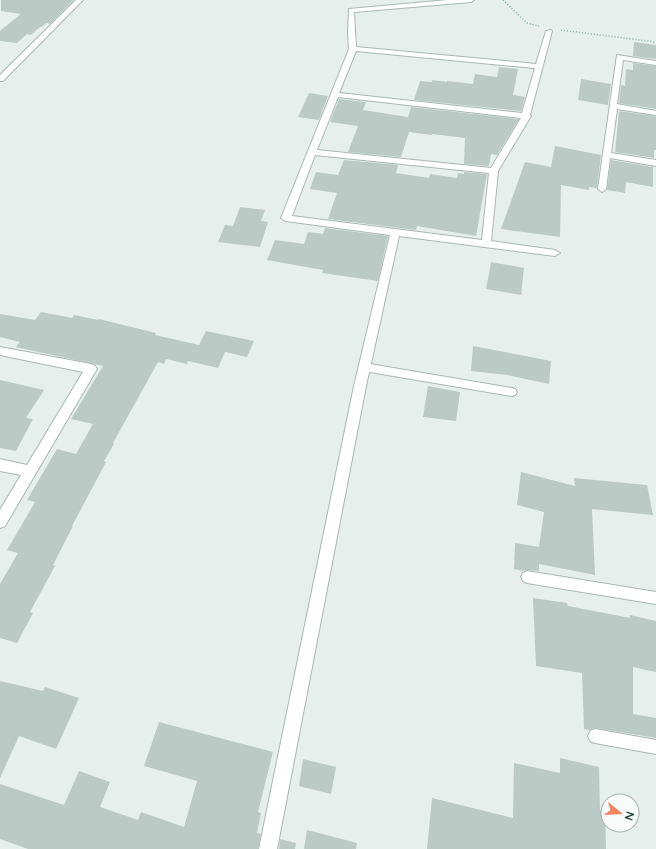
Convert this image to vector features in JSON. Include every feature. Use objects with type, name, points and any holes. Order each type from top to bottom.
[{"type":"street","points":[[0,79],[80,0]]},
{"type":"street","points":[[471,0],[351,10],[351,33],[353,48],[286,218],[555,253]]},
{"type":"street","points":[[486,244],[494,171],[527,116],[539,66],[552,30]]},
{"type":"street","points":[[353,48],[539,66]]},
{"type":"street","points":[[602,189],[620,57],[656,63]]},
{"type":"street","points":[[336,94],[527,116]]},
{"type":"street","points":[[613,106],[656,113]]},
{"type":"street","points":[[313,152],[494,171]]},
{"type":"street","points":[[606,155],[656,163]]},
{"type":"street","points":[[268,849],[364,367],[395,233]]},
{"type":"street","points":[[0,351],[91,369],[0,522]]},
{"type":"street","points":[[0,465],[30,471]]},
{"type":"lane","points":[[364,367],[512,392]]},
{"type":"lane","points":[[526,577],[656,598]]},
{"type":"lane","points":[[595,736],[656,748]]},
{"type":"path","points":[[503,0],[526,23],[539,27]]},
{"type":"path","points":[[552,30],[656,42]]},
{"type":"building","points":[[1,0],[74,0],[50,24],[46,23],[31,35],[27,34],[17,43],[0,41],[0,31],[21,14],[1,11]]},
{"type":"building","points":[[634,42],[656,45],[656,59],[633,56]]},
{"type":"building","points":[[633,63],[656,66],[656,109],[619,103],[621,85],[625,86],[626,69],[633,70]]},
{"type":"building","points":[[499,67],[518,69],[513,95],[525,97],[521,111],[414,100],[420,81],[432,82],[432,80],[473,84],[475,74],[497,77]]},
{"type":"building","points":[[581,79],[611,84],[608,105],[578,100]]},
{"type":"building","points":[[309,93],[328,96],[319,120],[298,117]]},
{"type":"building","points":[[339,99],[366,102],[363,110],[408,117],[411,107],[519,119],[497,155],[491,154],[489,166],[464,164],[465,138],[432,134],[409,132],[401,157],[348,152],[358,126],[330,122]]},
{"type":"building","points":[[619,111],[656,116],[656,150],[654,150],[654,158],[615,152]]},
{"type":"building","points":[[555,146],[601,155],[597,188],[589,187],[589,190],[561,185],[560,237],[501,229],[525,162],[551,167]]},
{"type":"building","points":[[344,160],[398,165],[396,173],[429,178],[430,174],[457,178],[458,173],[464,174],[464,172],[487,174],[476,236],[417,226],[416,230],[328,219],[337,193],[310,189],[316,172],[338,175]]},
{"type":"building","points":[[611,160],[653,167],[653,187],[626,182],[625,193],[607,190]]},
{"type":"building","points":[[240,207],[265,210],[261,221],[268,222],[260,247],[218,242],[225,225],[233,226]]},
{"type":"building","points":[[325,228],[388,236],[378,281],[322,273],[323,270],[267,260],[275,240],[304,244],[308,232],[323,234]]},
{"type":"building","points":[[491,262],[524,268],[521,295],[486,289]]},
{"type":"building","points":[[41,312],[72,318],[74,315],[99,319],[156,333],[155,335],[199,345],[206,331],[254,341],[247,357],[225,352],[218,368],[188,361],[187,364],[166,359],[164,364],[158,362],[113,443],[114,444],[104,461],[106,462],[72,526],[53,565],[55,566],[30,612],[33,613],[17,643],[0,638],[0,584],[18,553],[7,550],[35,502],[27,500],[57,449],[76,454],[93,424],[71,419],[103,366],[16,347],[20,342],[0,337],[0,314],[35,320]]},
{"type":"building","points":[[473,346],[551,361],[549,384],[507,375],[471,371]]},
{"type":"building","points":[[0,380],[44,390],[26,418],[33,419],[16,451],[0,448]]},
{"type":"building","points":[[428,386],[460,392],[456,421],[423,417]]},
{"type":"building","points":[[521,472],[575,486],[574,478],[647,485],[653,515],[592,509],[595,575],[539,564],[539,571],[523,571],[514,569],[515,543],[539,547],[544,512],[517,505]]},
{"type":"building","points":[[533,598],[567,603],[568,606],[630,618],[630,615],[656,621],[656,672],[633,667],[633,714],[656,718],[656,738],[595,728],[589,730],[584,729],[582,673],[536,666]]},
{"type":"building","points":[[0,681],[43,691],[45,687],[79,698],[56,749],[19,736],[0,778]]},
{"type":"building","points":[[159,722],[273,752],[258,812],[261,813],[257,833],[261,834],[258,849],[28,849],[0,839],[0,784],[64,805],[79,771],[110,782],[100,807],[138,820],[141,812],[184,827],[197,781],[144,766]]},
{"type":"building","points":[[560,758],[599,767],[600,833],[606,833],[606,849],[427,849],[432,798],[513,818],[514,763],[560,773]]},
{"type":"building","points":[[303,759],[336,767],[331,794],[299,786]]},
{"type":"building","points":[[307,830],[357,843],[356,849],[304,849]]},
{"type":"building","points":[[280,839],[296,843],[295,849],[279,849]]}]
